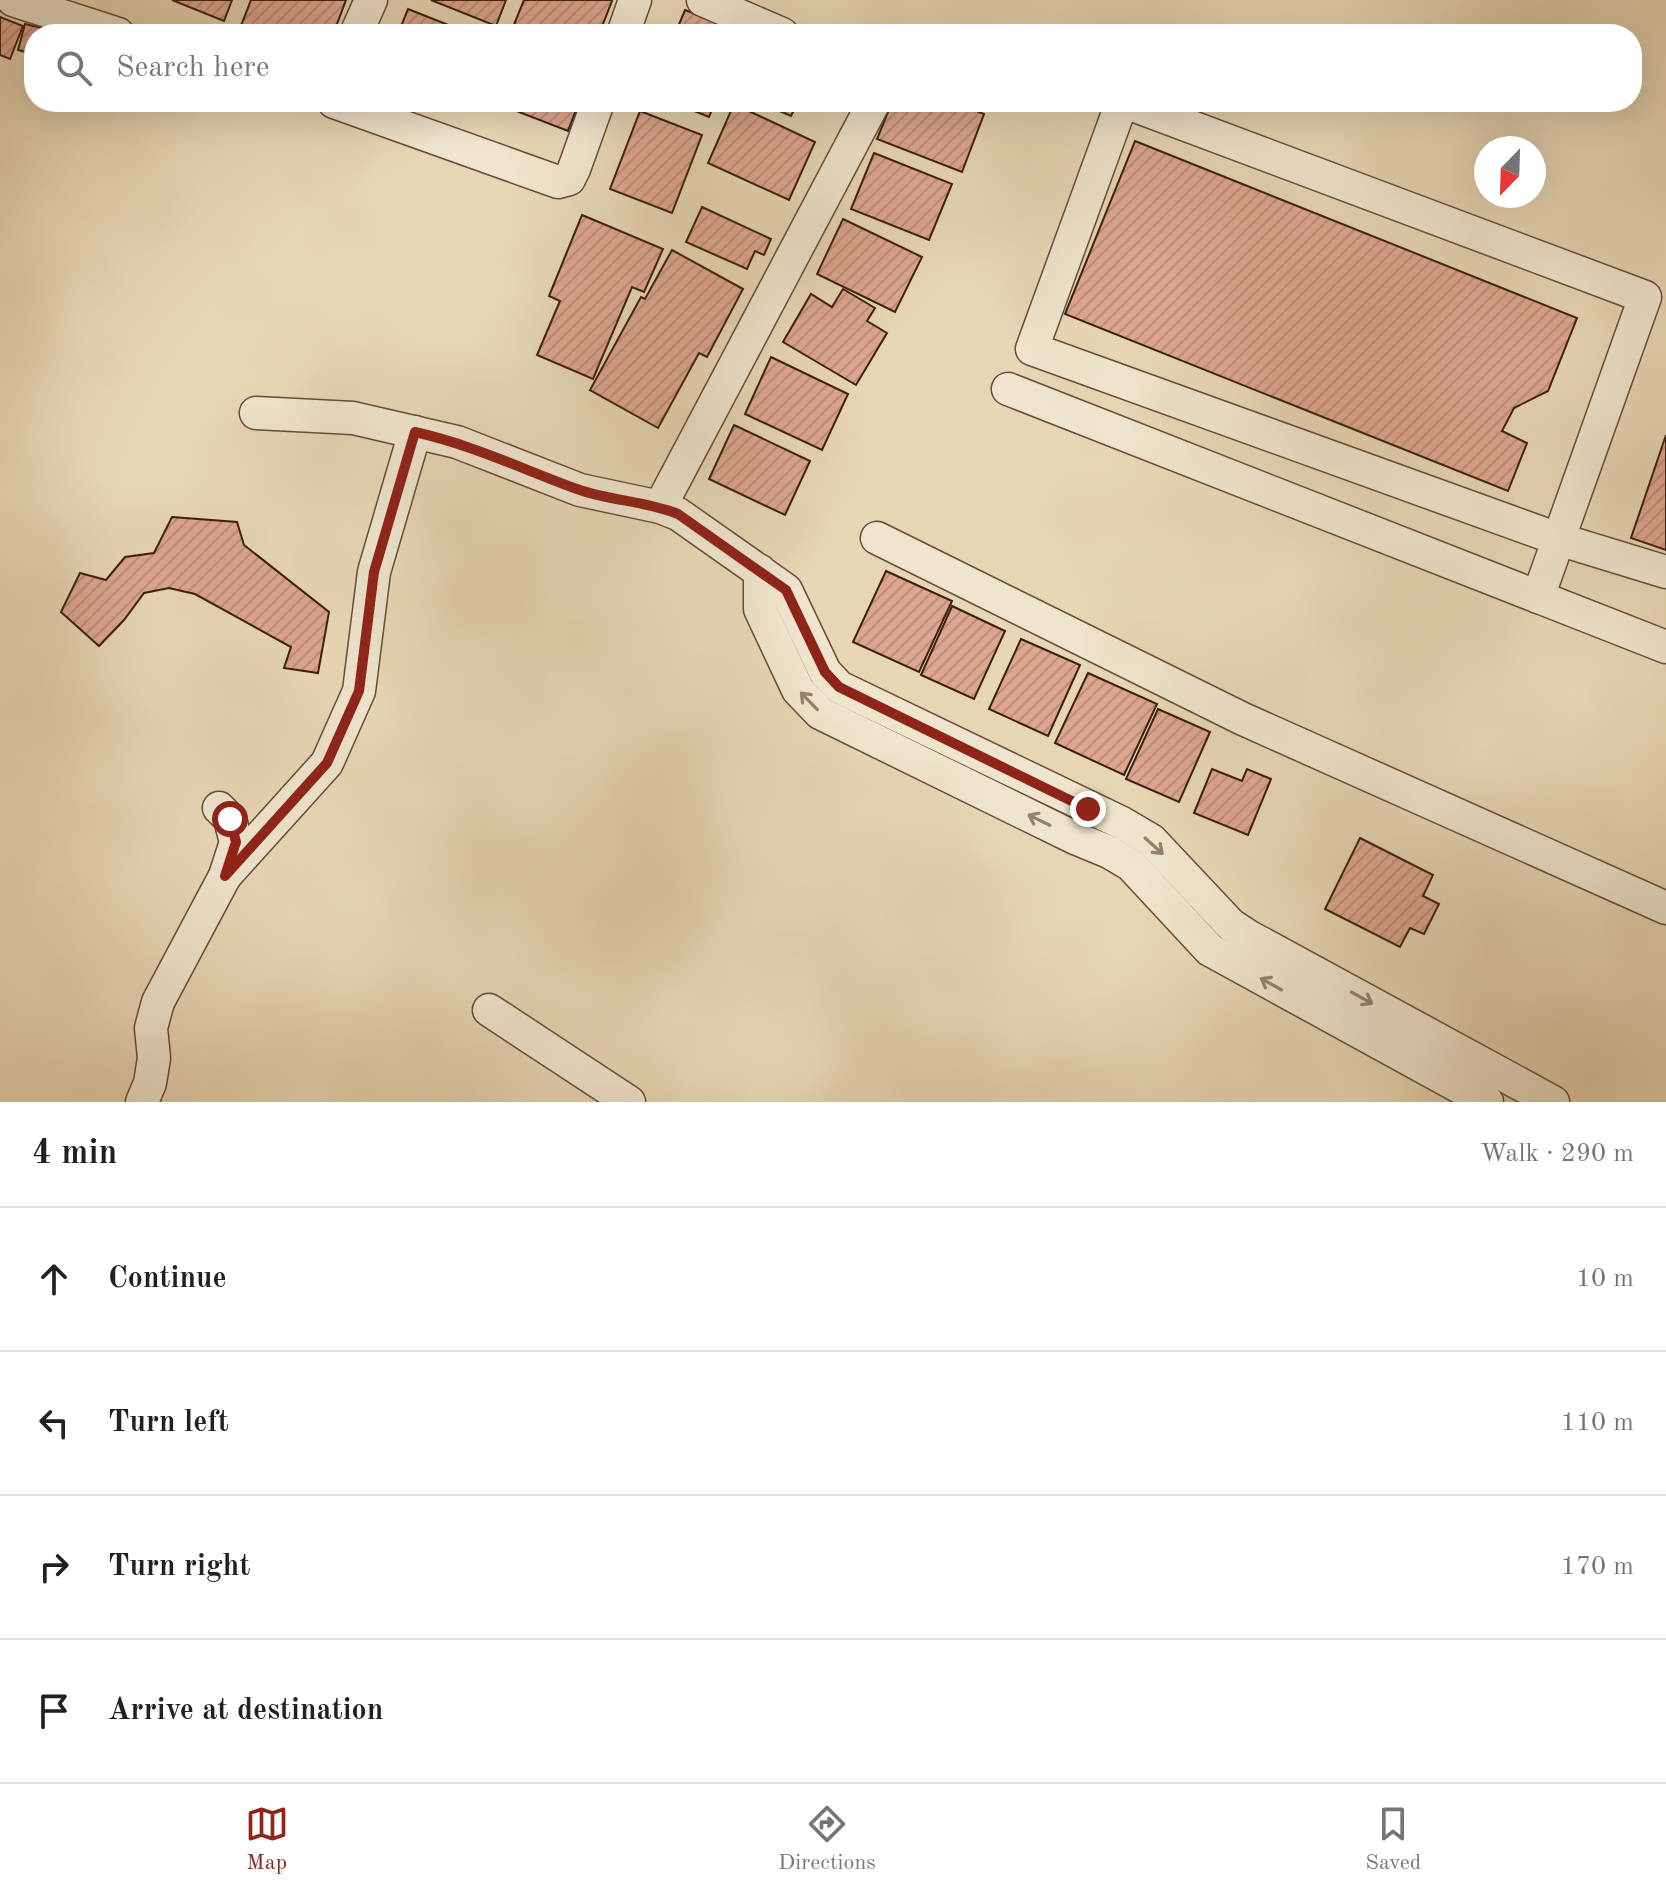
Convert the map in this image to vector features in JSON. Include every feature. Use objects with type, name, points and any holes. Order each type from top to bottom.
[{"type":"street","points":[[13,0],[90,12]]},
{"type":"street","points":[[360,24],[371,0]]},
{"type":"street","points":[[627,24],[635,0]]},
{"type":"street","points":[[703,0],[759,24]]},
{"type":"street","points":[[362,112],[558,182],[569,179],[594,112]]},
{"type":"street","points":[[660,507],[869,112]]},
{"type":"street","points":[[1120,112],[1032,349],[1558,539],[1666,572]]},
{"type":"street","points":[[1151,112],[1655,302],[1558,539],[1538,597]]},
{"type":"street","points":[[1008,389],[1666,647]]},
{"type":"street","points":[[256,413],[353,418],[457,442],[580,490],[660,507],[692,522],[760,571],[760,609],[798,690],[820,713],[1061,831],[1116,838],[1131,865],[1210,950],[1477,1085],[1553,1102]]},
{"type":"street","points":[[225,876],[327,763],[359,691],[374,572],[415,432]]},
{"type":"street","points":[[877,538],[1243,719],[1666,908]]},
{"type":"street","points":[[142,1102],[150,1083],[154,1058],[151,1028],[158,1002],[225,876],[236,842],[230,819],[219,808]]},
{"type":"street","points":[[489,1010],[629,1102]]},
{"type":"building","points":[[172,0],[232,0],[224,21]]},
{"type":"building","points":[[251,0],[346,0],[337,24],[242,24]]},
{"type":"building","points":[[431,0],[506,0],[497,24]]},
{"type":"building","points":[[524,0],[612,1],[603,24],[514,24]]},
{"type":"building","points":[[408,9],[446,24],[402,24]]},
{"type":"building","points":[[685,10],[720,24],[679,24]]},
{"type":"building","points":[[0,17],[23,26],[10,59],[0,55]]},
{"type":"building","points":[[24,28],[24,52],[18,50]]},
{"type":"building","points":[[519,112],[575,112],[568,131]]},
{"type":"building","points":[[640,112],[702,135],[672,213],[610,189]]},
{"type":"building","points":[[730,112],[751,112],[815,142],[789,200],[708,163]]},
{"type":"building","points":[[888,112],[984,114],[962,172],[877,139]]},
{"type":"building","points":[[1135,141],[1577,318],[1548,391],[1514,408],[1502,431],[1527,443],[1508,491],[1065,314]]},
{"type":"building","points":[[874,153],[952,184],[929,240],[851,209]]},
{"type":"building","points":[[702,207],[771,239],[764,255],[755,251],[747,269],[686,242]]},
{"type":"building","points":[[582,215],[663,249],[644,292],[632,287],[593,379],[537,355],[560,301],[549,296]]},
{"type":"building","points":[[843,219],[922,257],[895,312],[817,274]]},
{"type":"building","points":[[672,250],[743,289],[707,357],[699,353],[658,428],[590,390],[641,297],[645,299]]},
{"type":"building","points":[[843,289],[875,308],[867,321],[887,333],[856,385],[783,342],[811,294],[832,307]]},
{"type":"building","points":[[771,357],[848,394],[822,450],[745,414]]},
{"type":"building","points":[[734,425],[810,461],[785,515],[709,479]]},
{"type":"building","points":[[1666,435],[1666,550],[1631,538]]},
{"type":"building","points":[[172,517],[237,522],[244,545],[329,612],[318,673],[284,668],[291,647],[195,594],[169,588],[144,593],[99,646],[61,612],[80,573],[106,580],[125,557],[154,553]]},
{"type":"building","points":[[886,571],[952,601],[919,672],[853,642]]},
{"type":"building","points":[[952,606],[1005,631],[974,699],[921,675]]},
{"type":"building","points":[[1021,639],[1080,665],[1048,736],[989,709]]},
{"type":"building","points":[[1088,673],[1157,704],[1124,775],[1055,743]]},
{"type":"building","points":[[1158,709],[1210,732],[1179,802],[1126,779]]},
{"type":"building","points":[[1212,769],[1242,781],[1247,769],[1271,779],[1248,835],[1194,813]]},
{"type":"building","points":[[1360,838],[1433,875],[1423,896],[1439,904],[1424,934],[1410,928],[1400,947],[1325,909]]},
{"type":"route","points":[[230,819],[236,842],[225,876],[327,763],[359,691],[374,572],[415,432],[457,442],[580,490],[660,507],[678,514],[786,590],[825,672],[839,687],[1088,809]]}]
